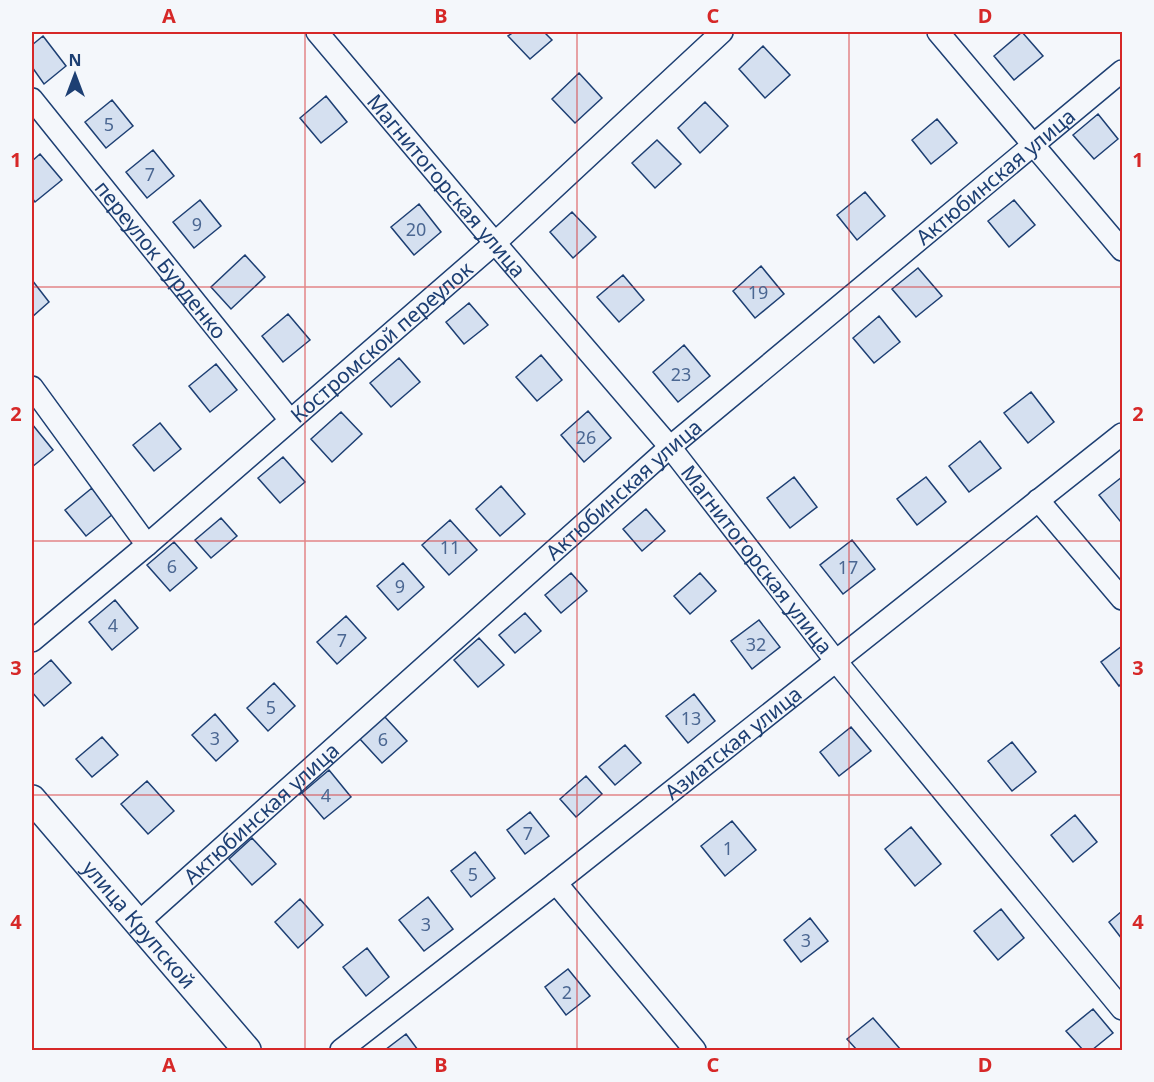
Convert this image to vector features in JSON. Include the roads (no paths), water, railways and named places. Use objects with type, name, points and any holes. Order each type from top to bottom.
[{"type":"street","name":"Магнитогорская улица","points":[[317,32],[670,447],[835,660],[1122,1009]]},
{"type":"street","name":"Костромской переулок","points":[[32,641],[147,545],[495,243],[722,32]]},
{"type":"street","points":[[938,32],[1122,250]]},
{"type":"street","name":"Актюбинская улица","points":[[138,923],[670,447],[1122,71]]},
{"type":"street","name":"переулок Бурденко","points":[[32,99],[290,420]]},
{"type":"street","points":[[32,387],[147,545]]},
{"type":"street","name":"Азиатская улица","points":[[341,1050],[556,883],[1122,434]]},
{"type":"street","points":[[1038,500],[1122,600]]},
{"type":"street","name":"улица Крупской","points":[[32,799],[247,1050]]},
{"type":"street","points":[[556,883],[695,1050]]}]
